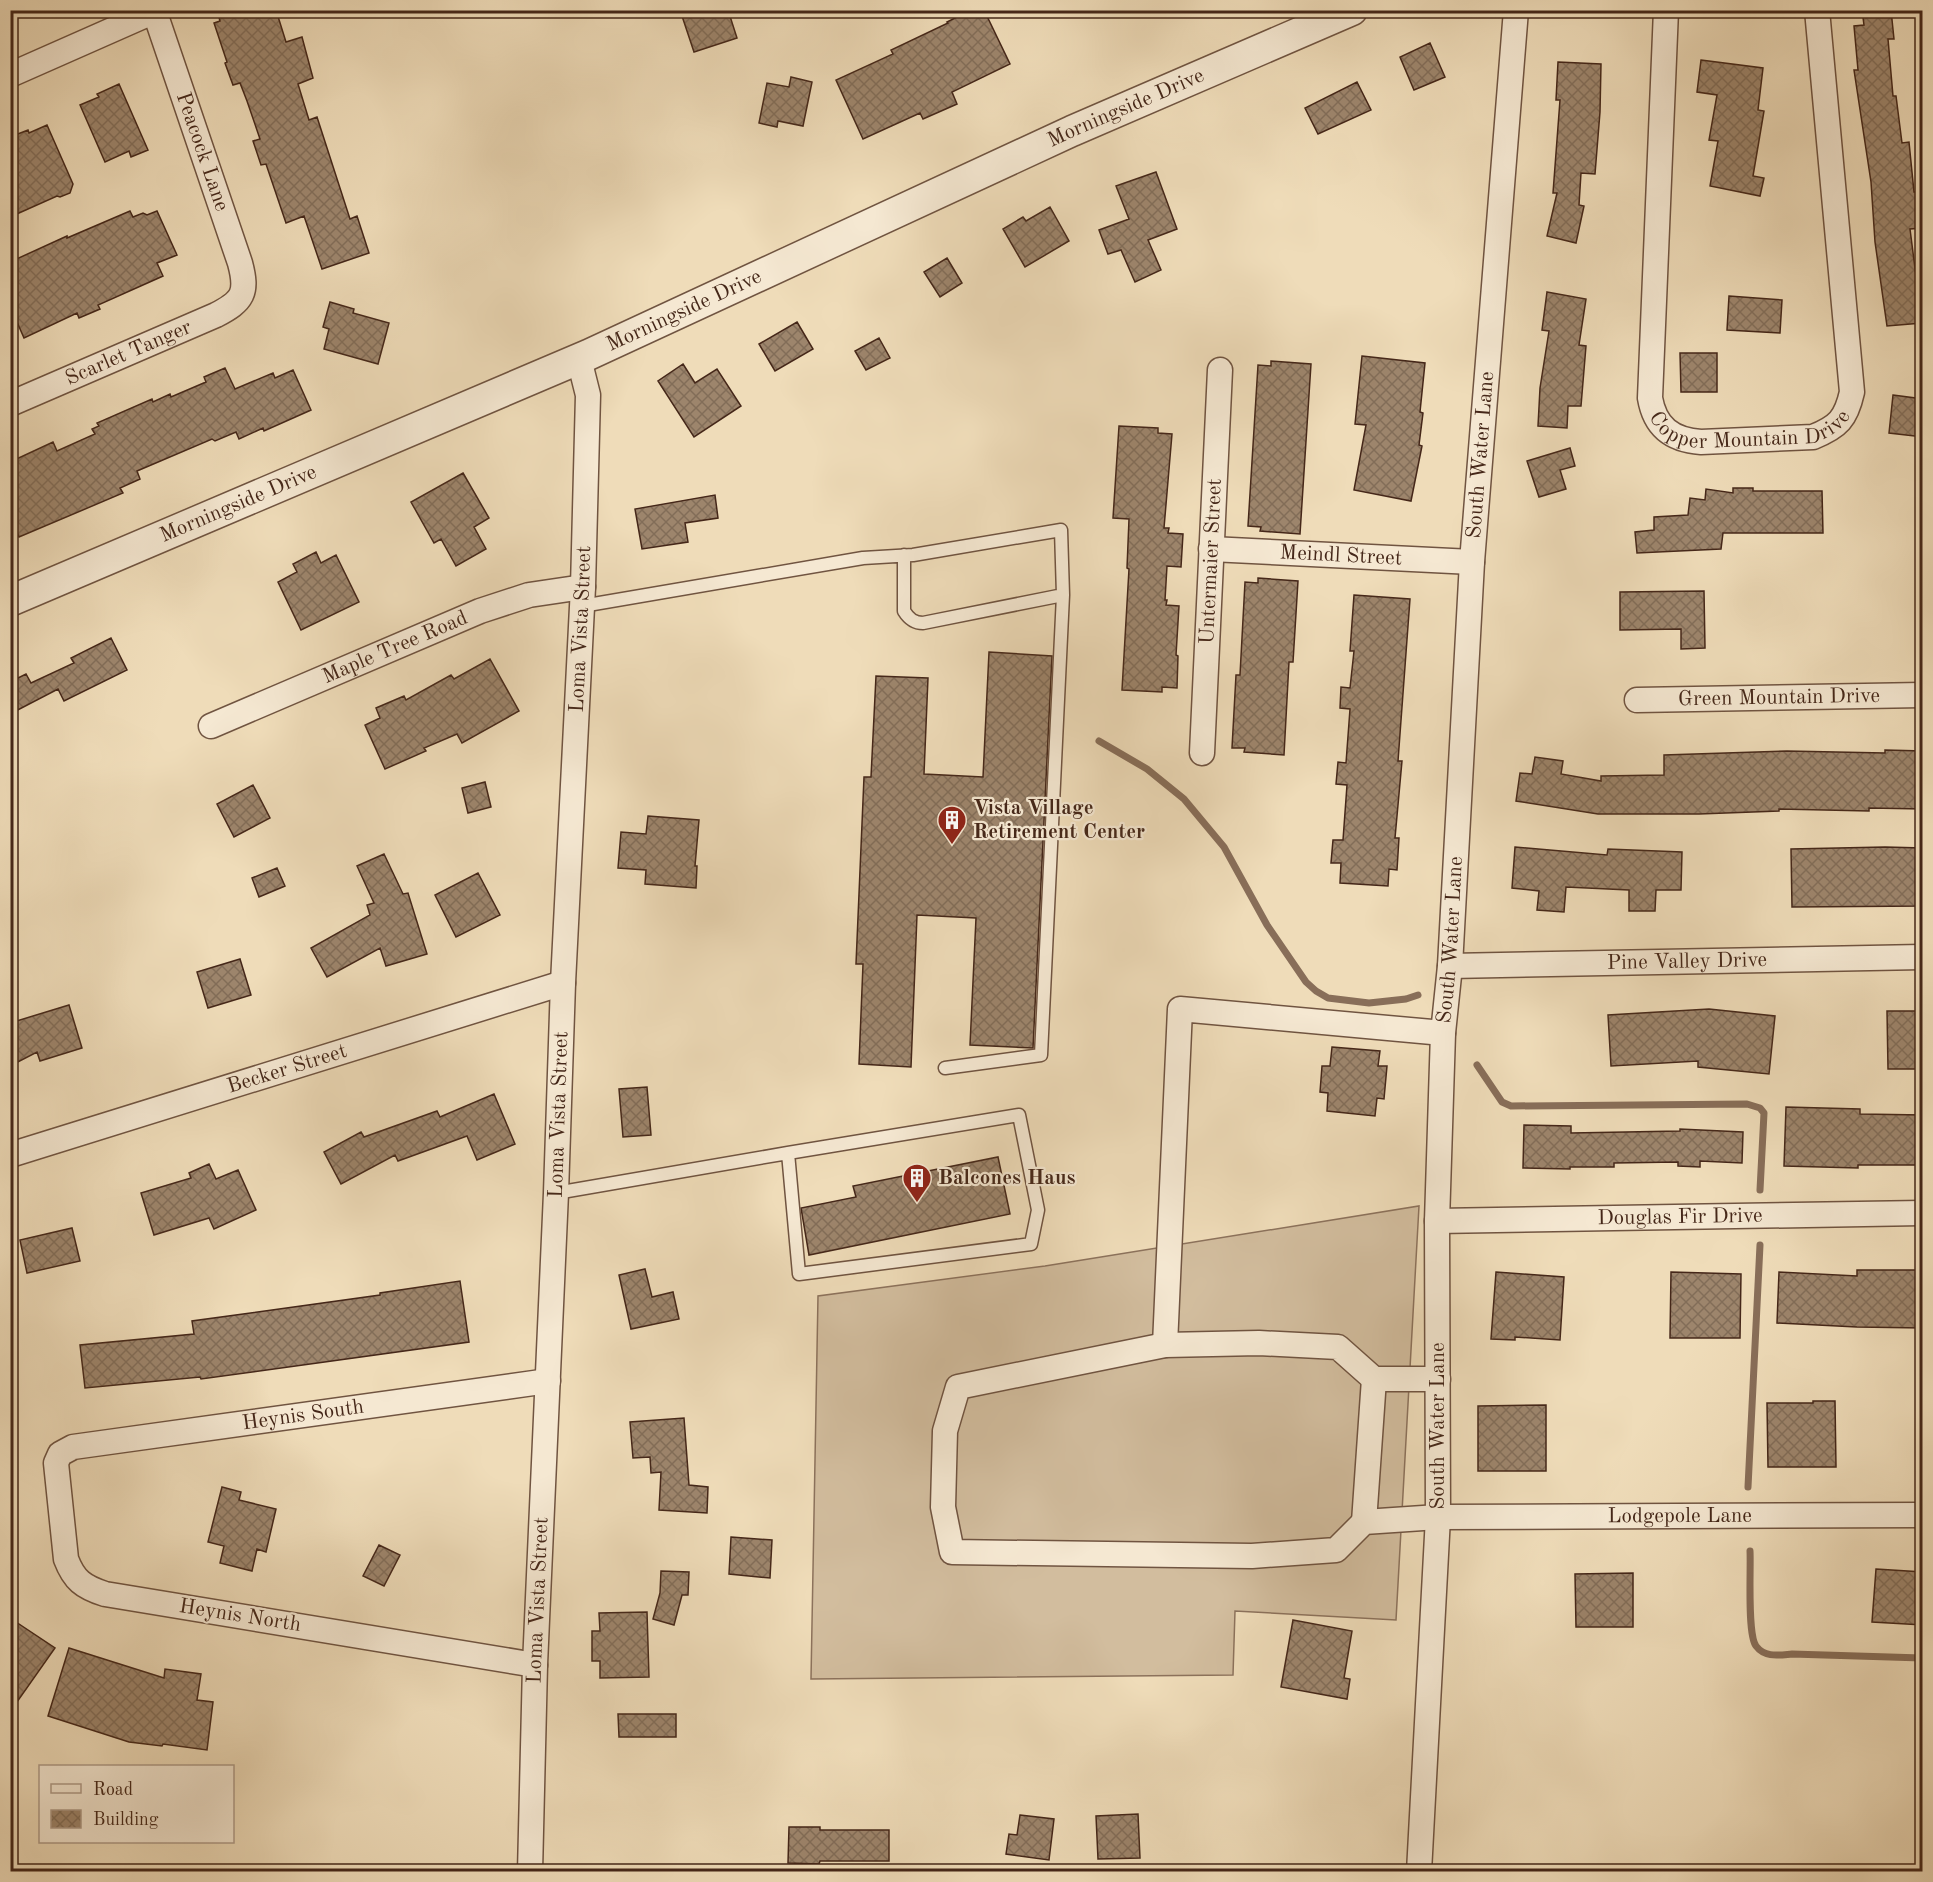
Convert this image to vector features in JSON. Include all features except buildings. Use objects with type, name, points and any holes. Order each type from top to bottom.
[{"type":"street","name":"Morningside Drive","points":[[10,601],[579,360],[1072,130],[1352,10]]},
{"type":"street","name":"South Water Lane","points":[[1419,1872],[1438,1517],[1437,1221],[1443,1033],[1450,966],[1472,562],[1516,10]]},
{"type":"street","name":"Copper Mountain Drive","points":[[1666,10],[1650,398],[1652,412],[1671,434],[1686,441],[1701,442],[1813,437],[1829,431],[1841,421],[1848,408],[1852,392],[1817,10]]},
{"type":"street","points":[[10,75],[154,11]]},
{"type":"street","name":"Peacock Lane","points":[[154,11],[240,263],[244,285],[242,295]]},
{"type":"street","name":"Scarlet Tanger","points":[[10,404],[216,315],[237,302],[242,295]]},
{"type":"street","name":"Loma Vista Street","points":[[530,1872],[535,1665],[563,982],[583,596],[588,395],[579,360]]},
{"type":"street","name":"Untermaier Street","points":[[1202,753],[1220,370]]},
{"type":"street","name":"Meindl Street","points":[[1211,549],[1472,562]]},
{"type":"street","name":"Maple Tree Road","points":[[210,726],[480,611],[530,594],[583,596]]},
{"type":"street","name":"Green Mountain Drive","points":[[1637,700],[1923,696]]},
{"type":"street","name":"Pine Valley Drive","points":[[1450,966],[1923,957]]},
{"type":"street","name":"Becker Street","points":[[10,1155],[563,982]]},
{"type":"street","points":[[1165,1345],[1180,1009],[1443,1033]]},
{"type":"street","name":"Douglas Fir Drive","points":[[1437,1221],[1923,1213]]},
{"type":"street","points":[[1374,1379],[1364,1522],[1336,1550],[1252,1556],[952,1552],[943,1507],[945,1431],[958,1386],[1165,1345],[1259,1343],[1338,1347],[1374,1379],[1438,1379]]},
{"type":"street","name":"Heynis South","points":[[60,1454],[73,1447],[548,1381]]},
{"type":"street","name":"Heynis North","points":[[60,1454],[56,1463],[56,1472],[66,1559],[71,1571],[90,1589],[105,1594],[535,1665]]},
{"type":"street","name":"Lodgepole Lane","points":[[1364,1522],[1438,1517],[1923,1515]]},
{"type":"lane","points":[[583,596],[863,558],[904,555],[1061,530],[1063,595],[1041,1055],[945,1068]]},
{"type":"lane","points":[[904,555],[904,612],[907,617],[917,623],[1063,595]]},
{"type":"lane","points":[[556,1193],[788,1152],[1019,1115],[1038,1210],[1031,1244],[799,1274],[788,1152]]},
{"type":"shaded area","points":[[1419,1206],[1396,1620],[1235,1611],[1233,1675],[811,1679],[818,1296],[1045,1266]]},
{"type":"waterway","points":[[1099,741],[1147,769],[1184,799],[1224,847],[1267,925],[1306,982],[1316,991],[1328,998],[1369,1003],[1406,999],[1418,995]]},
{"type":"waterway","points":[[1477,1065],[1502,1102],[1511,1106],[1747,1104],[1760,1108],[1764,1113],[1760,1190]]},
{"type":"waterway","points":[[1748,1487],[1760,1245]]},
{"type":"waterway","points":[[1750,1551],[1751,1629],[1753,1639],[1760,1650],[1777,1655],[1922,1658]]},
{"type":"place","name":"Vista Village Retirement Center","points":[[952,846]]},
{"type":"place","name":"Balcones Haus","points":[[917,1204]]}]
